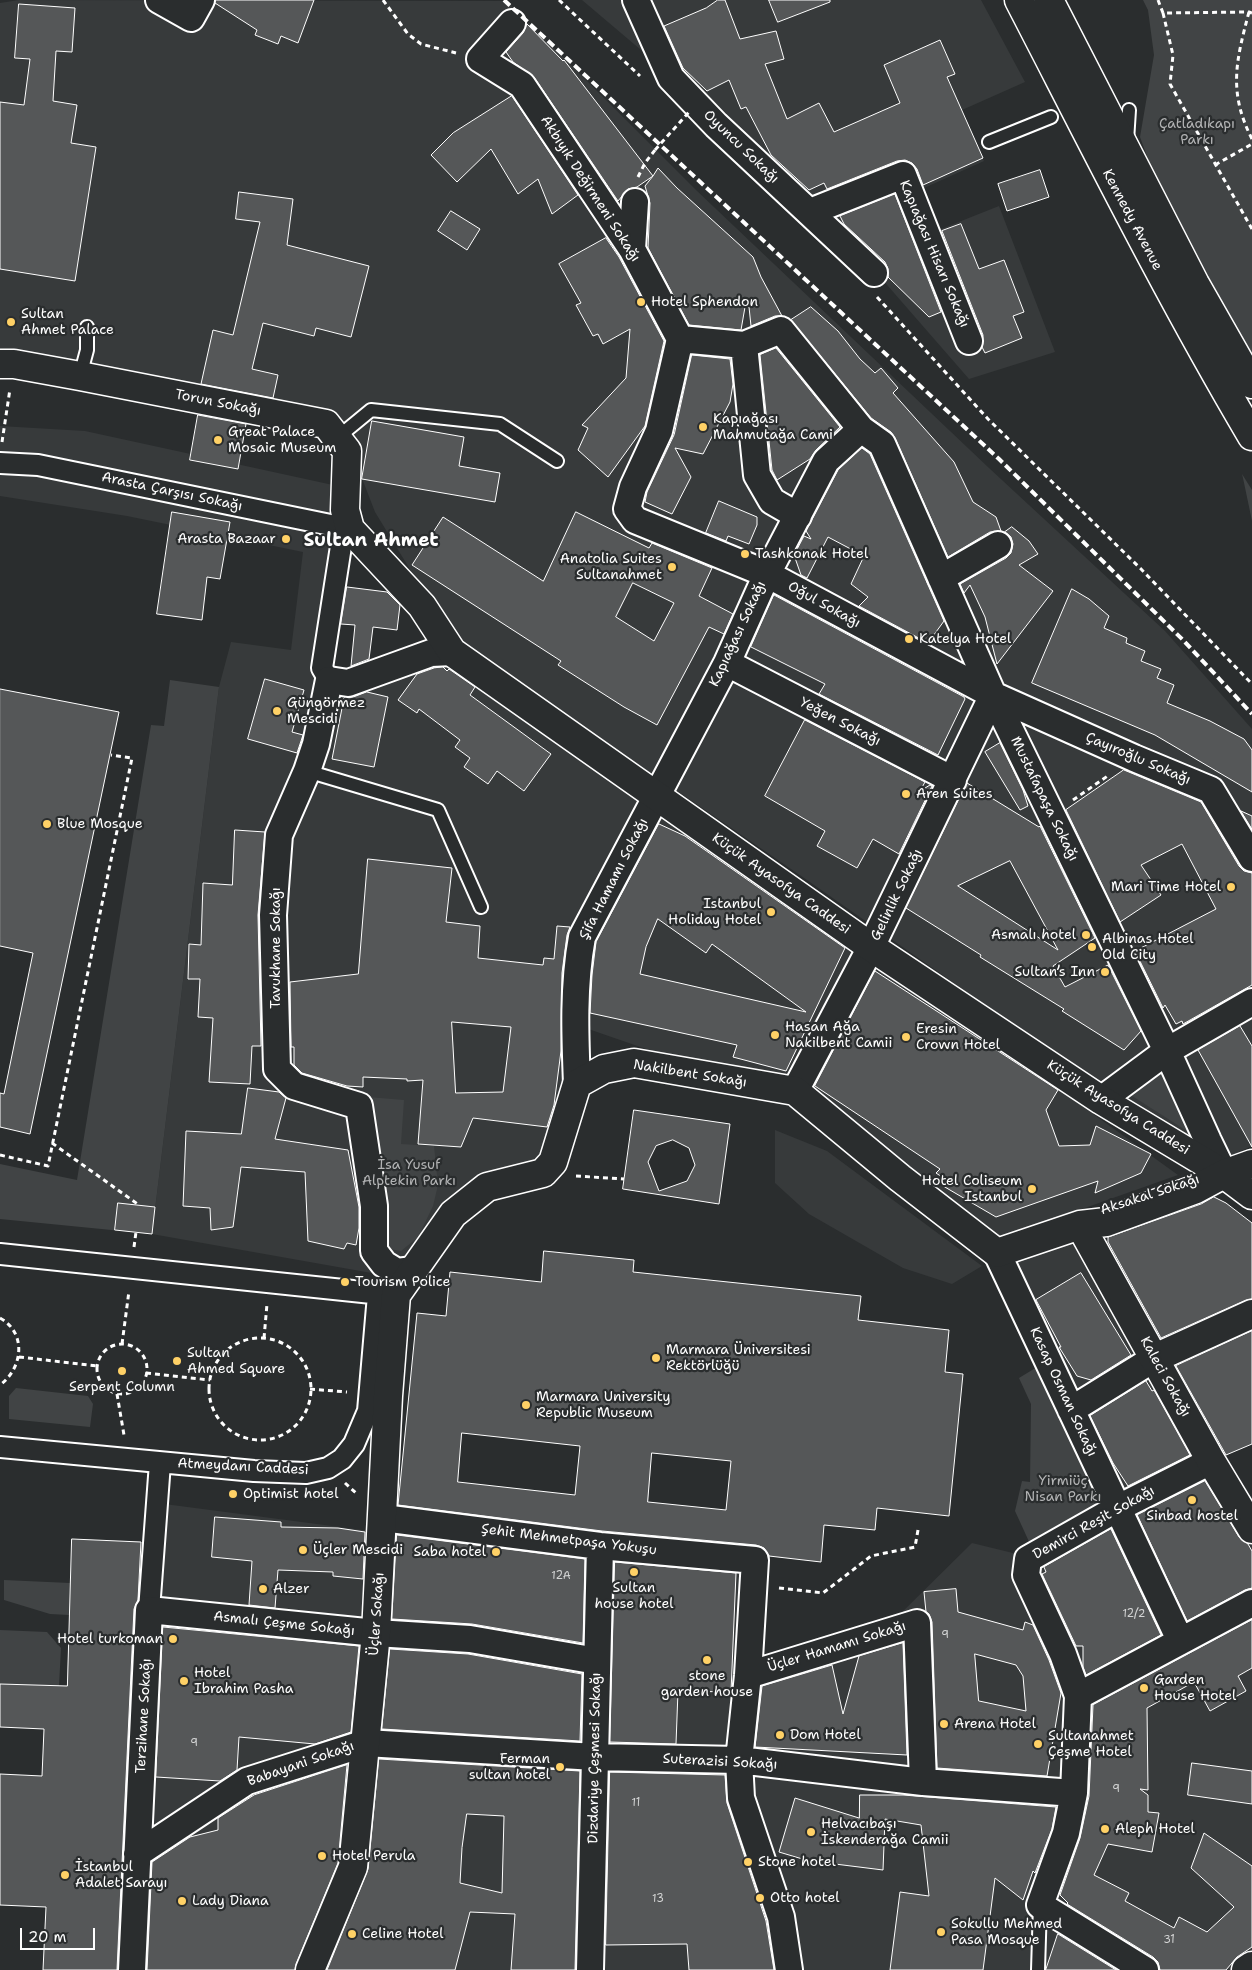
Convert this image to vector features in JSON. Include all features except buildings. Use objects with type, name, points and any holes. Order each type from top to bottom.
[{"type":"main road","name":"Kennedy Avenue","points":[[1019,0],[1147,250],[1214,372],[1252,436]]},
{"type":"main road","name":"Kennedy Avenue","points":[[1049,0],[1195,284],[1252,384]]},
{"type":"main road","name":"Torun Sokağı","points":[[7,364],[77,375],[326,424],[347,451],[345,510],[347,528]]},
{"type":"main road","name":"Küçük Ayasofya Caddesi","points":[[347,528],[422,606],[452,652],[871,947],[1101,1100],[1224,1174],[1252,1195]]},
{"type":"main road","name":"Nakilbent Sokağı","points":[[578,1084],[604,1069],[634,1063],[795,1091],[900,1178],[997,1253]]},
{"type":"main road","points":[[387,1295],[413,1270],[453,1214],[487,1187],[543,1173],[554,1162],[578,1084]]},
{"type":"main road","name":"Aksakal Sokağı","points":[[997,1253],[1080,1225],[1115,1219],[1196,1190],[1224,1174],[1252,1164]]},
{"type":"main road","name":"Kaleci Sokağı","points":[[1080,1225],[1211,1461],[1252,1529]]},
{"type":"main road","name":"Üçler Sokağı","points":[[310,1970],[353,1867],[376,1633],[383,1518],[388,1396],[387,1295]]},
{"type":"main road","points":[[1155,1358],[1252,1314]]},
{"type":"main road","points":[[1246,1970],[1252,1966]]},
{"type":"street","points":[[158,0],[191,18],[201,0]]},
{"type":"street","name":"Oyuncu Sokağı","points":[[643,2],[671,78],[716,125],[810,212],[874,284]]},
{"type":"street","points":[[480,59],[512,22]]},
{"type":"street","name":"Akbıyık Değirmeni Sokağı","points":[[480,59],[522,85],[632,249],[680,339]]},
{"type":"street","name":"Kapıağası Hisarı Sokağı","points":[[810,212],[903,175],[970,341]]},
{"type":"street","points":[[632,249],[635,202]]},
{"type":"street","name":"Mustafapaşa Sokağı","points":[[744,345],[781,330],[861,429],[882,444],[993,695],[1167,1051],[1224,1174]]},
{"type":"street","points":[[680,339],[744,345],[757,476],[772,501],[798,516]]},
{"type":"street","name":"Oğul Sokağı","points":[[680,339],[659,431],[632,487],[627,508],[635,520],[767,574],[993,695]]},
{"type":"street","name":"Kapıağası Sokağı","points":[[656,796],[726,663],[767,574],[826,461],[861,429]]},
{"type":"street","name":"Arasta Çarşısı Sokağı","points":[[1,454],[38,465],[347,528]]},
{"type":"street","points":[[347,528],[322,668],[323,678],[348,683],[431,653],[452,652]]},
{"type":"street","points":[[941,578],[998,545]]},
{"type":"street","name":"Yeğen Sokağı","points":[[726,663],[953,780]]},
{"type":"street","name":"Tavukhane Sokağı","points":[[323,678],[316,744],[308,771],[279,835],[273,915],[277,1069],[294,1086],[359,1106],[374,1206],[374,1251],[384,1264],[397,1272],[413,1270]]},
{"type":"street","name":"Çayıroğlu Sokağı","points":[[993,695],[1211,790],[1252,858]]},
{"type":"street","name":"Gelinlik Sokağı","points":[[795,1091],[871,947],[993,695]]},
{"type":"street","name":"Şifa Hamamı Sokağı","points":[[578,1084],[575,1034],[577,968],[582,937],[656,796]]},
{"type":"street","points":[[1101,1100],[1167,1051],[1252,1002]]},
{"type":"street","name":"Kasap Osman Sokağı","points":[[997,1253],[1118,1508],[1166,1615],[1180,1640]]},
{"type":"street","points":[[0,1254],[387,1295]]},
{"type":"street","name":"Atmeydanı Caddesi","points":[[0,1447],[254,1471],[306,1473],[328,1468],[342,1459],[354,1444],[368,1411],[387,1295]]},
{"type":"street","points":[[1071,1410],[1155,1358]]},
{"type":"street","name":"Demirci Reşit Sokağı","points":[[1078,1696],[1064,1654],[1026,1575],[1028,1559],[1118,1508],[1211,1461]]},
{"type":"street","name":"Terzihane Sokağı","points":[[132,1970],[149,1610],[160,1463]]},
{"type":"street","name":"Şehit Mehmetpaşa Yokuşu","points":[[383,1518],[600,1546],[755,1560]]},
{"type":"street","name":"Dizdariye Çeşmesi Sokağı","points":[[590,1970],[600,1546]]},
{"type":"street","name":"Üçler Hamamı Sokağı","points":[[740,1760],[748,1675],[755,1560]]},
{"type":"street","points":[[1145,1970],[1040,1905],[1066,1833],[1074,1794],[1078,1696],[1252,1602]]},
{"type":"street","name":"Asmalı Çeşme Sokağı","points":[[149,1610],[376,1633],[470,1639],[597,1661]]},
{"type":"street","name":"Üçler Hamamı Sokağı","points":[[748,1675],[916,1623],[923,1782]]},
{"type":"street","name":"Babayani Sokağı","points":[[138,1854],[247,1781],[366,1743]]},
{"type":"street","name":"Suterazisi Sokağı","points":[[366,1743],[595,1757],[740,1760],[923,1782],[1074,1794]]},
{"type":"street","points":[[740,1760],[741,1798],[781,1917],[789,1970]]},
{"type":"lane","points":[[1126,151],[1129,110]]},
{"type":"lane","points":[[989,142],[1051,117]]},
{"type":"lane","points":[[337,438],[371,410],[381,411],[500,424],[557,461]]},
{"type":"lane","points":[[308,771],[438,810],[480,907]]},
{"type":"lane","points":[[1038,1970],[1040,1905]]},
{"type":"path","points":[[383,0],[408,34],[422,44],[480,59]]},
{"type":"path","points":[[559,0],[644,79]]},
{"type":"path","points":[[1158,0],[1173,55],[1170,84],[1252,229]]},
{"type":"path","points":[[1163,13],[1250,12],[1238,55],[1236,88],[1242,120],[1252,140]]},
{"type":"path","points":[[645,163],[690,112]]},
{"type":"path","points":[[1215,165],[1252,144]]},
{"type":"path","points":[[874,284],[988,419],[1148,576],[1252,684]]},
{"type":"path","points":[[1,454],[7,364]]},
{"type":"path","points":[[0,1155],[48,1166],[132,758],[111,755]]},
{"type":"path","points":[[1052,814],[1134,758]]},
{"type":"path","points":[[52,1144],[140,1205]]},
{"type":"path","points":[[543,1173],[624,1179]]},
{"type":"path","points":[[122,1344],[132,1268]]},
{"type":"path","points":[[264,1338],[270,1283]]},
{"type":"path","points":[[0,1318],[14,1332],[19,1344],[19,1357],[15,1369],[8,1379],[0,1385]]},
{"type":"path","points":[[264,1338],[278,1342],[291,1349],[302,1360],[308,1374],[309,1402],[295,1426],[284,1434],[270,1439],[256,1440],[240,1436],[226,1427],[215,1413],[209,1397],[210,1380],[214,1366],[223,1354],[234,1345],[248,1339],[264,1338]]},
{"type":"path","points":[[122,1344],[138,1350],[146,1364],[146,1372],[139,1387],[125,1394],[117,1394],[110,1391],[99,1380],[97,1366],[103,1353],[115,1345],[122,1344]]},
{"type":"path","points":[[19,1357],[97,1366]]},
{"type":"path","points":[[146,1372],[210,1380]]},
{"type":"path","points":[[117,1394],[124,1438],[121,1458]]},
{"type":"path","points":[[754,1586],[823,1593],[871,1556],[915,1547],[918,1530]]},
{"type":"shaded area","points":[[19,0],[507,1],[696,190],[989,468],[1165,631],[1252,729],[1252,1146],[1212,1164],[807,880],[450,635],[375,512],[339,419],[86,362],[0,358],[0,3]]},
{"type":"shaded area","points":[[582,0],[981,0],[1025,82],[962,110],[984,161],[924,188],[941,229],[999,206],[1055,352],[969,379],[827,216],[641,50]]},
{"type":"shaded area","points":[[0,426],[85,431],[333,485],[330,670],[432,652],[683,819],[1178,1175],[1000,1238],[786,1076],[652,1051],[571,1023],[558,1133],[540,1162],[447,1198],[394,1277],[152,1234],[219,687],[231,642],[291,650],[303,552],[127,516],[0,496]]},
{"type":"shaded area","points":[[775,1130],[827,1151],[982,1266],[952,1284],[903,1268],[809,1214],[775,1183]]},
{"type":"shaded area","points":[[1076,1238],[1252,1541],[1252,1957],[1233,1970],[324,1970],[392,1534],[746,1569],[739,1675],[890,1624],[972,1543],[1017,1554],[1108,1504],[996,1265]]},
{"type":"shaded area","points":[[157,1503],[370,1531],[345,1867],[297,1970],[133,1970]]},
{"type":"green space","name":"Çatladıkapı Parkı","points":[[1143,0],[1252,0],[1252,357],[1164,203],[1140,137],[1154,55],[1148,10]]},
{"type":"green space","points":[[1242,474],[1252,490],[1252,521],[1243,478]]},
{"type":"green space","points":[[170,680],[219,687],[152,1234],[0,1219],[0,1164],[77,1180],[151,725],[164,726]]},
{"type":"green space","points":[[1163,1068],[1198,1138],[1129,1094]]},
{"type":"green space","name":"İsa Yusuf Alptekin Parkı","points":[[368,1097],[404,1100],[401,1144],[434,1146],[438,1185],[433,1206],[418,1237],[401,1251],[383,1248]]},
{"type":"green space","name":"Yirmiüç Nisan Parkı","points":[[1042,1364],[1108,1504],[1031,1546],[1015,1511],[1022,1481],[1030,1482],[1031,1404],[1019,1378]]},
{"type":"green space","points":[[16,1388],[88,1396],[93,1404],[90,1427],[9,1419],[9,1396]]},
{"type":"green space","points":[[4,1580],[70,1583],[69,1615],[50,1614],[4,1600]]},
{"type":"green space","points":[[0,1630],[47,1632],[61,1648],[59,1686],[0,1684]]},
{"type":"railway","points":[[504,0],[999,459],[1184,641],[1252,714]]},
{"type":"place","name":"Hotel Sphendon","points":[[641,302]]},
{"type":"place","name":"Sultan Ahmet Palace","points":[[11,322]]},
{"type":"place","name":"Kapıağası Mahmutağa Cami","points":[[703,427]]},
{"type":"place","name":"Great Palace Mosaic Museum","points":[[218,440]]},
{"type":"place","name":"Arasta Bazaar","points":[[286,539]]},
{"type":"place","name":"Tashkonak Hotel","points":[[745,554]]},
{"type":"place","name":"Anatolia Suites Sultanahmet","points":[[672,567]]},
{"type":"place","name":"Katelya Hotel","points":[[909,639]]},
{"type":"place","name":"Güngörmez Mescidi","points":[[277,711]]},
{"type":"place","name":"Aren Suites","points":[[906,794]]},
{"type":"place","name":"Blue Mosque","points":[[47,824]]},
{"type":"place","name":"Mari Time Hotel","points":[[1231,887]]},
{"type":"place","name":"Istanbul Holiday Hotel","points":[[771,912]]},
{"type":"place","name":"Asmalı hotel","points":[[1086,935]]},
{"type":"place","name":"Albinas Hotel Old City","points":[[1092,947]]},
{"type":"place","name":"Sultan’s Inn","points":[[1105,972]]},
{"type":"place","name":"Hasan Ağa Nakilbent Camii","points":[[775,1035]]},
{"type":"place","name":"Eresin Crown Hotel","points":[[906,1037]]},
{"type":"place","name":"Hotel Coliseum Istanbul","points":[[1032,1189]]},
{"type":"place","name":"Tourism Police","points":[[345,1282]]},
{"type":"place","name":"Marmara Üniversitesi Rektörlüğü","points":[[656,1358]]},
{"type":"place","name":"Sultan Ahmed Square","points":[[177,1361]]},
{"type":"place","name":"Serpent Column","points":[[122,1371]]},
{"type":"place","name":"Marmara University Republic Museum","points":[[526,1405]]},
{"type":"place","name":"Optimist hotel","points":[[233,1494]]},
{"type":"place","name":"Sinbad hostel","points":[[1192,1500]]},
{"type":"place","name":"Üçler Mescidi","points":[[303,1550]]},
{"type":"place","name":"Saba hotel","points":[[496,1552]]},
{"type":"place","name":"Sultan house hotel","points":[[634,1572]]},
{"type":"place","name":"Alzer","points":[[263,1589]]},
{"type":"place","name":"Hotel turkoman","points":[[173,1639]]},
{"type":"place","name":"stone garden house","points":[[707,1660]]},
{"type":"place","name":"Hotel Ibrahim Pasha","points":[[184,1681]]},
{"type":"place","name":"Garden House Hotel","points":[[1144,1688]]},
{"type":"place","name":"Arena Hotel","points":[[944,1724]]},
{"type":"place","name":"Dom Hotel","points":[[780,1735]]},
{"type":"place","name":"Sultanahmet Çeşme Hotel","points":[[1038,1744]]},
{"type":"place","name":"Ferman sultan hotel","points":[[560,1767]]},
{"type":"place","name":"Aleph Hotel","points":[[1105,1829]]},
{"type":"place","name":"Helvacıbaşı İskenderağa Camii","points":[[811,1832]]},
{"type":"place","name":"Hotel Perula","points":[[322,1856]]},
{"type":"place","name":"Stone hotel","points":[[748,1862]]},
{"type":"place","name":"İstanbul Adalet Sarayı","points":[[65,1875]]},
{"type":"place","name":"Otto hotel","points":[[760,1898]]},
{"type":"place","name":"Lady Diana","points":[[182,1901]]},
{"type":"place","name":"Sokullu Mehmed Pasa Mosque","points":[[941,1932]]},
{"type":"place","name":"Celine Hotel","points":[[352,1934]]},
{"type":"district","name":"Sultan Ahmet","points":[[371,541]]}]
